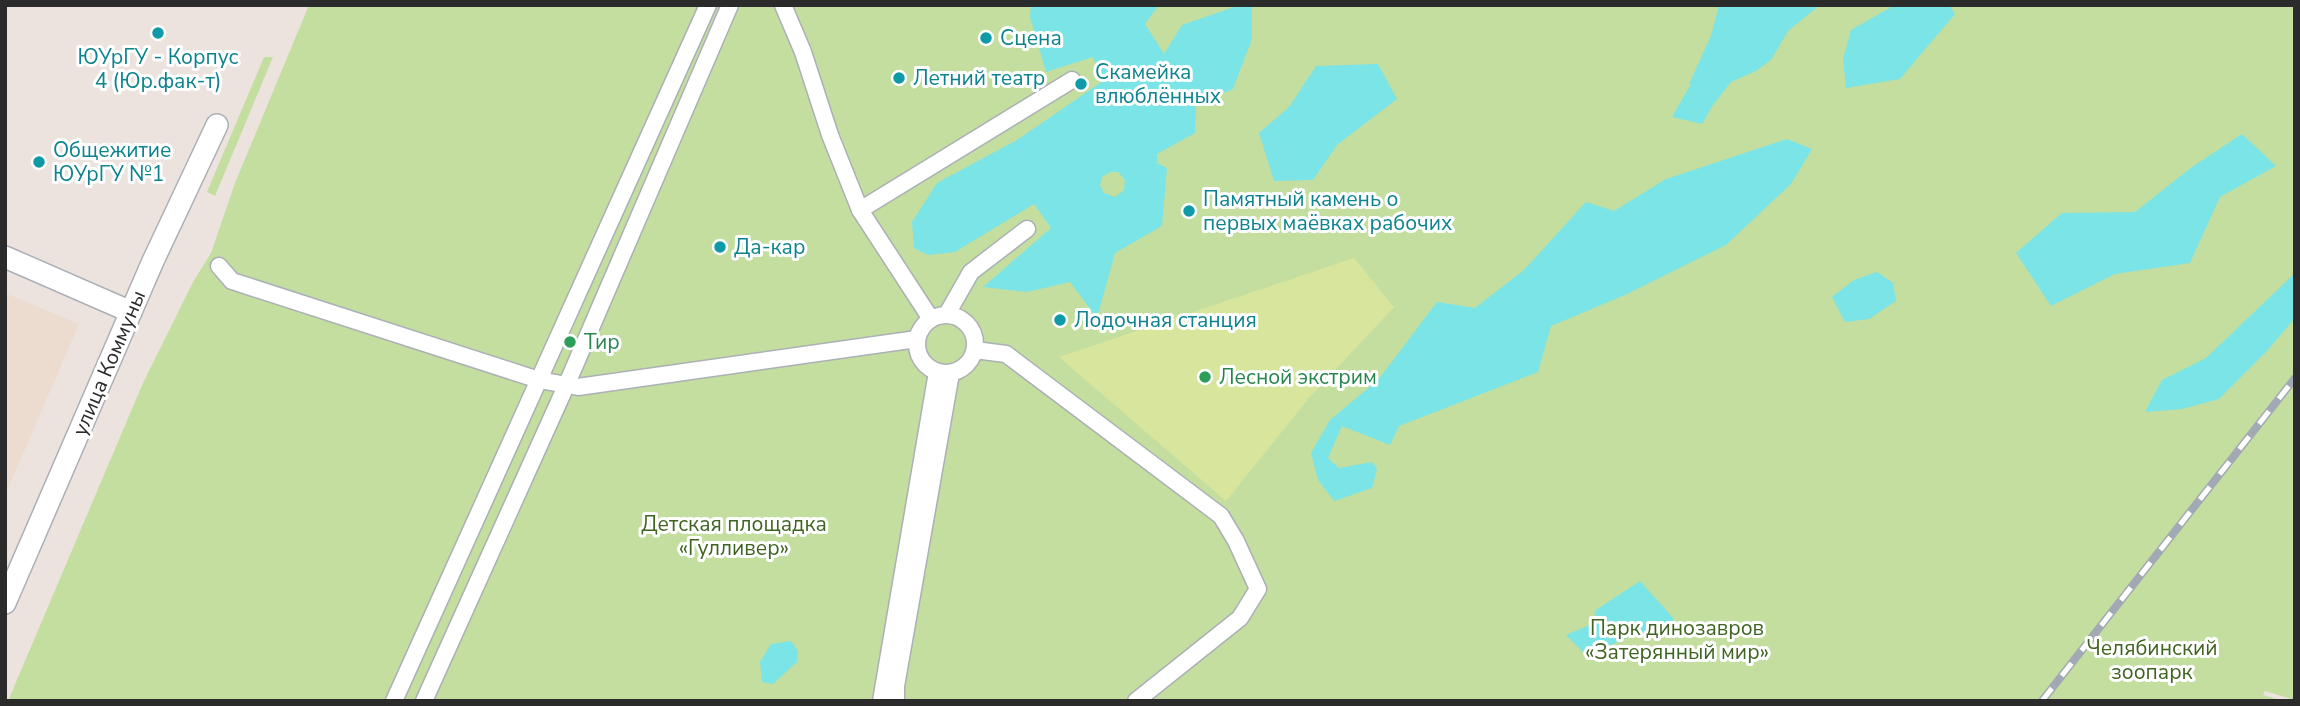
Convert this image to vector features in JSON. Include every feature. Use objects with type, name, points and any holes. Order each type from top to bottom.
[{"type":"street","points":[[394,701],[708,5]]},
{"type":"street","points":[[424,701],[566,386],[730,5]]},
{"type":"street","points":[[783,5],[803,52],[830,135],[860,210],[931,318]]},
{"type":"street","points":[[860,210],[1072,80]]},
{"type":"street","name":"улица Коммуны","points":[[5,603],[131,312],[217,125]]},
{"type":"street","points":[[947,314],[971,272],[1027,229]]},
{"type":"street","points":[[5,257],[131,312]]},
{"type":"street","points":[[219,266],[232,281],[539,380],[566,386],[578,387],[917,339]]},
{"type":"street","points":[[947,314],[966,322],[975,339],[975,350],[967,365],[944,373],[929,368],[919,356],[917,339],[924,324],[931,318],[947,314]]},
{"type":"street","points":[[975,350],[1006,354],[1221,516],[1236,541],[1258,589],[1240,618],[1139,700]]},
{"type":"street","points":[[881,701],[944,373]]},
{"type":"street","points":[[895,701],[944,373]]},
{"type":"shaded area","points":[[5,293],[79,324],[5,496]]},
{"type":"green space","points":[[309,5],[2295,5],[2295,700],[2265,691],[2263,695],[2284,701],[8,701],[143,383],[193,282],[211,253],[235,183]]},
{"type":"green space","points":[[264,57],[273,57],[215,196],[207,192]]},
{"type":"green space","name":"Лесной экстрим","points":[[1354,258],[1394,307],[1309,398],[1226,501],[1059,357]]},
{"type":"water","points":[[1031,5],[1159,5],[1145,24],[1164,54],[1182,25],[1240,5],[1252,5],[1252,39],[1233,89],[1196,106],[1195,133],[1157,154],[1157,163],[1167,168],[1162,226],[1115,253],[1097,318],[1070,282],[1027,292],[983,287],[1051,228],[1034,204],[955,252],[928,255],[914,248],[912,222],[937,183],[1017,140],[1103,81],[1093,57],[1046,72],[1030,17]],"holes":[[[1110,172],[1118,172],[1125,180],[1124,190],[1115,197],[1104,193],[1100,185],[1102,177]]]},
{"type":"water","points":[[1719,5],[1820,5],[1788,31],[1771,60],[1756,71],[1731,82],[1702,124],[1672,117],[1691,84],[1711,36]]},
{"type":"water","points":[[1895,5],[1949,5],[1955,14],[1900,79],[1846,88],[1843,59],[1851,30]]},
{"type":"water","points":[[1378,64],[1397,99],[1337,145],[1313,180],[1274,181],[1259,133],[1289,107],[1316,66]]},
{"type":"water","points":[[2242,134],[2276,166],[2220,197],[2190,263],[2115,274],[2051,306],[2016,253],[2062,213],[2135,212],[2192,167]]},
{"type":"water","points":[[1787,139],[1812,149],[1791,184],[1726,245],[1625,295],[1551,326],[1538,372],[1399,426],[1390,445],[1342,426],[1328,458],[1339,468],[1372,462],[1377,469],[1372,488],[1334,501],[1318,480],[1311,453],[1330,420],[1378,380],[1437,302],[1475,308],[1524,270],[1586,202],[1614,211],[1666,179]]},
{"type":"water","points":[[1877,272],[1893,283],[1896,301],[1869,319],[1845,322],[1832,297],[1854,280]]},
{"type":"water","points":[[2295,273],[2295,318],[2267,351],[2219,399],[2182,409],[2145,412],[2162,380],[2206,358]]},
{"type":"water","points":[[1640,581],[1674,619],[1659,635],[1633,635],[1587,656],[1566,635],[1592,624],[1596,610]]},
{"type":"water","points":[[791,641],[798,651],[797,662],[773,684],[762,682],[760,662],[771,644]]},
{"type":"railway","points":[[2042,701],[2295,378]]},
{"type":"place","name":"ЮУрГУ - Корпус 4 (Юр.фак-т)","points":[[158,33]]},
{"type":"place","name":"Сцена","points":[[986,38]]},
{"type":"place","name":"Летний театр","points":[[899,78]]},
{"type":"place","name":"Скамейка влюблённых","points":[[1081,84]]},
{"type":"place","name":"Общежитие ЮУрГУ №1","points":[[39,162]]},
{"type":"place","name":"Памятный камень о первых маёвках рабочих","points":[[1189,211]]},
{"type":"place","name":"Да-кар","points":[[720,247]]},
{"type":"place","name":"Лодочная станция","points":[[1060,320]]},
{"type":"place","name":"Тир","points":[[570,342]]},
{"type":"place","name":"Лесной экстрим","points":[[1205,377]]},
{"type":"park label","name":"Детская площадка «Гулливер»","points":[[734,536]]},
{"type":"park label","name":"Парк динозавров «Затерянный мир»","points":[[1677,640]]},
{"type":"park label","name":"Челябинский зоопарк","points":[[2152,660]]}]
